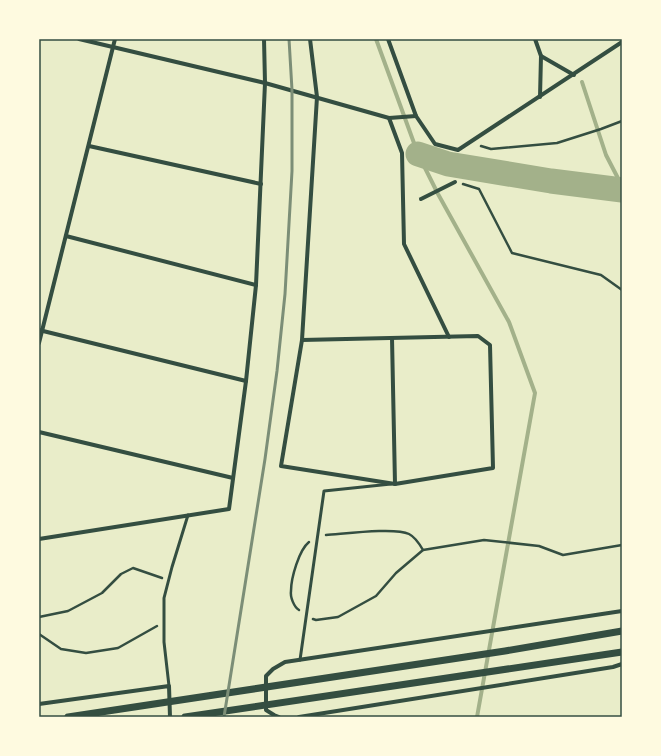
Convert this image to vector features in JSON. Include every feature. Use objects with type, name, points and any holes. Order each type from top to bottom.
[{"type":"street","points":[[79,39],[265,83],[389,118],[416,116]]},
{"type":"street","points":[[39,343],[40,330],[66,236],[115,39]]},
{"type":"street","points":[[39,539],[229,508],[246,381],[256,285],[265,83],[264,39]]},
{"type":"street","points":[[302,340],[478,336],[490,345],[493,468],[395,484],[281,466],[302,340],[317,97],[310,39]]},
{"type":"street","points":[[390,39],[416,116],[435,144],[458,150],[622,42]]},
{"type":"street","points":[[535,39],[541,56],[540,97]]},
{"type":"street","points":[[541,56],[574,74]]},
{"type":"street","points":[[389,118],[402,153],[404,244],[449,337]]},
{"type":"street","points":[[88,146],[261,184]]},
{"type":"street","points":[[421,199],[455,182]]},
{"type":"street","points":[[66,236],[256,285]]},
{"type":"street","points":[[40,330],[246,381]]},
{"type":"street","points":[[392,338],[395,484]]},
{"type":"street","points":[[39,432],[233,478]]},
{"type":"street","points":[[280,717],[266,710],[266,676],[273,669],[285,662],[622,611]]},
{"type":"street","points":[[68,717],[622,632]]},
{"type":"street","points":[[185,717],[622,652]]},
{"type":"street","points":[[299,717],[613,667],[622,664]]},
{"type":"street","points":[[39,704],[169,686],[170,717]]},
{"type":"lane","points":[[300,660],[324,491],[395,484]]},
{"type":"lane","points":[[169,686],[164,642],[164,598],[188,515]]},
{"type":"path","points":[[470,142],[491,150],[557,142],[622,121]]},
{"type":"path","points":[[455,182],[479,189],[512,253],[601,275],[622,290]]},
{"type":"path","points":[[422,550],[417,540],[408,533],[389,530],[318,536],[304,546],[294,571],[290,592],[295,608],[306,617],[316,620],[338,617],[376,596],[396,573],[422,550],[484,540],[539,546],[563,555],[622,546]]},
{"type":"path","points":[[39,617],[68,611],[102,594],[121,574],[133,568],[168,580]]},
{"type":"path","points":[[39,634],[61,649],[86,653],[118,648],[164,622]]},
{"type":"waterway","points":[[376,39],[418,154],[438,194],[509,322],[535,393],[477,717]]},
{"type":"waterway","points":[[582,82],[606,155],[622,186]]},
{"type":"waterway","points":[[418,154],[448,164],[551,181],[622,190]]},
{"type":"railway","points":[[224,717],[265,459],[277,371],[285,294],[292,171],[292,90],[289,39]]}]
